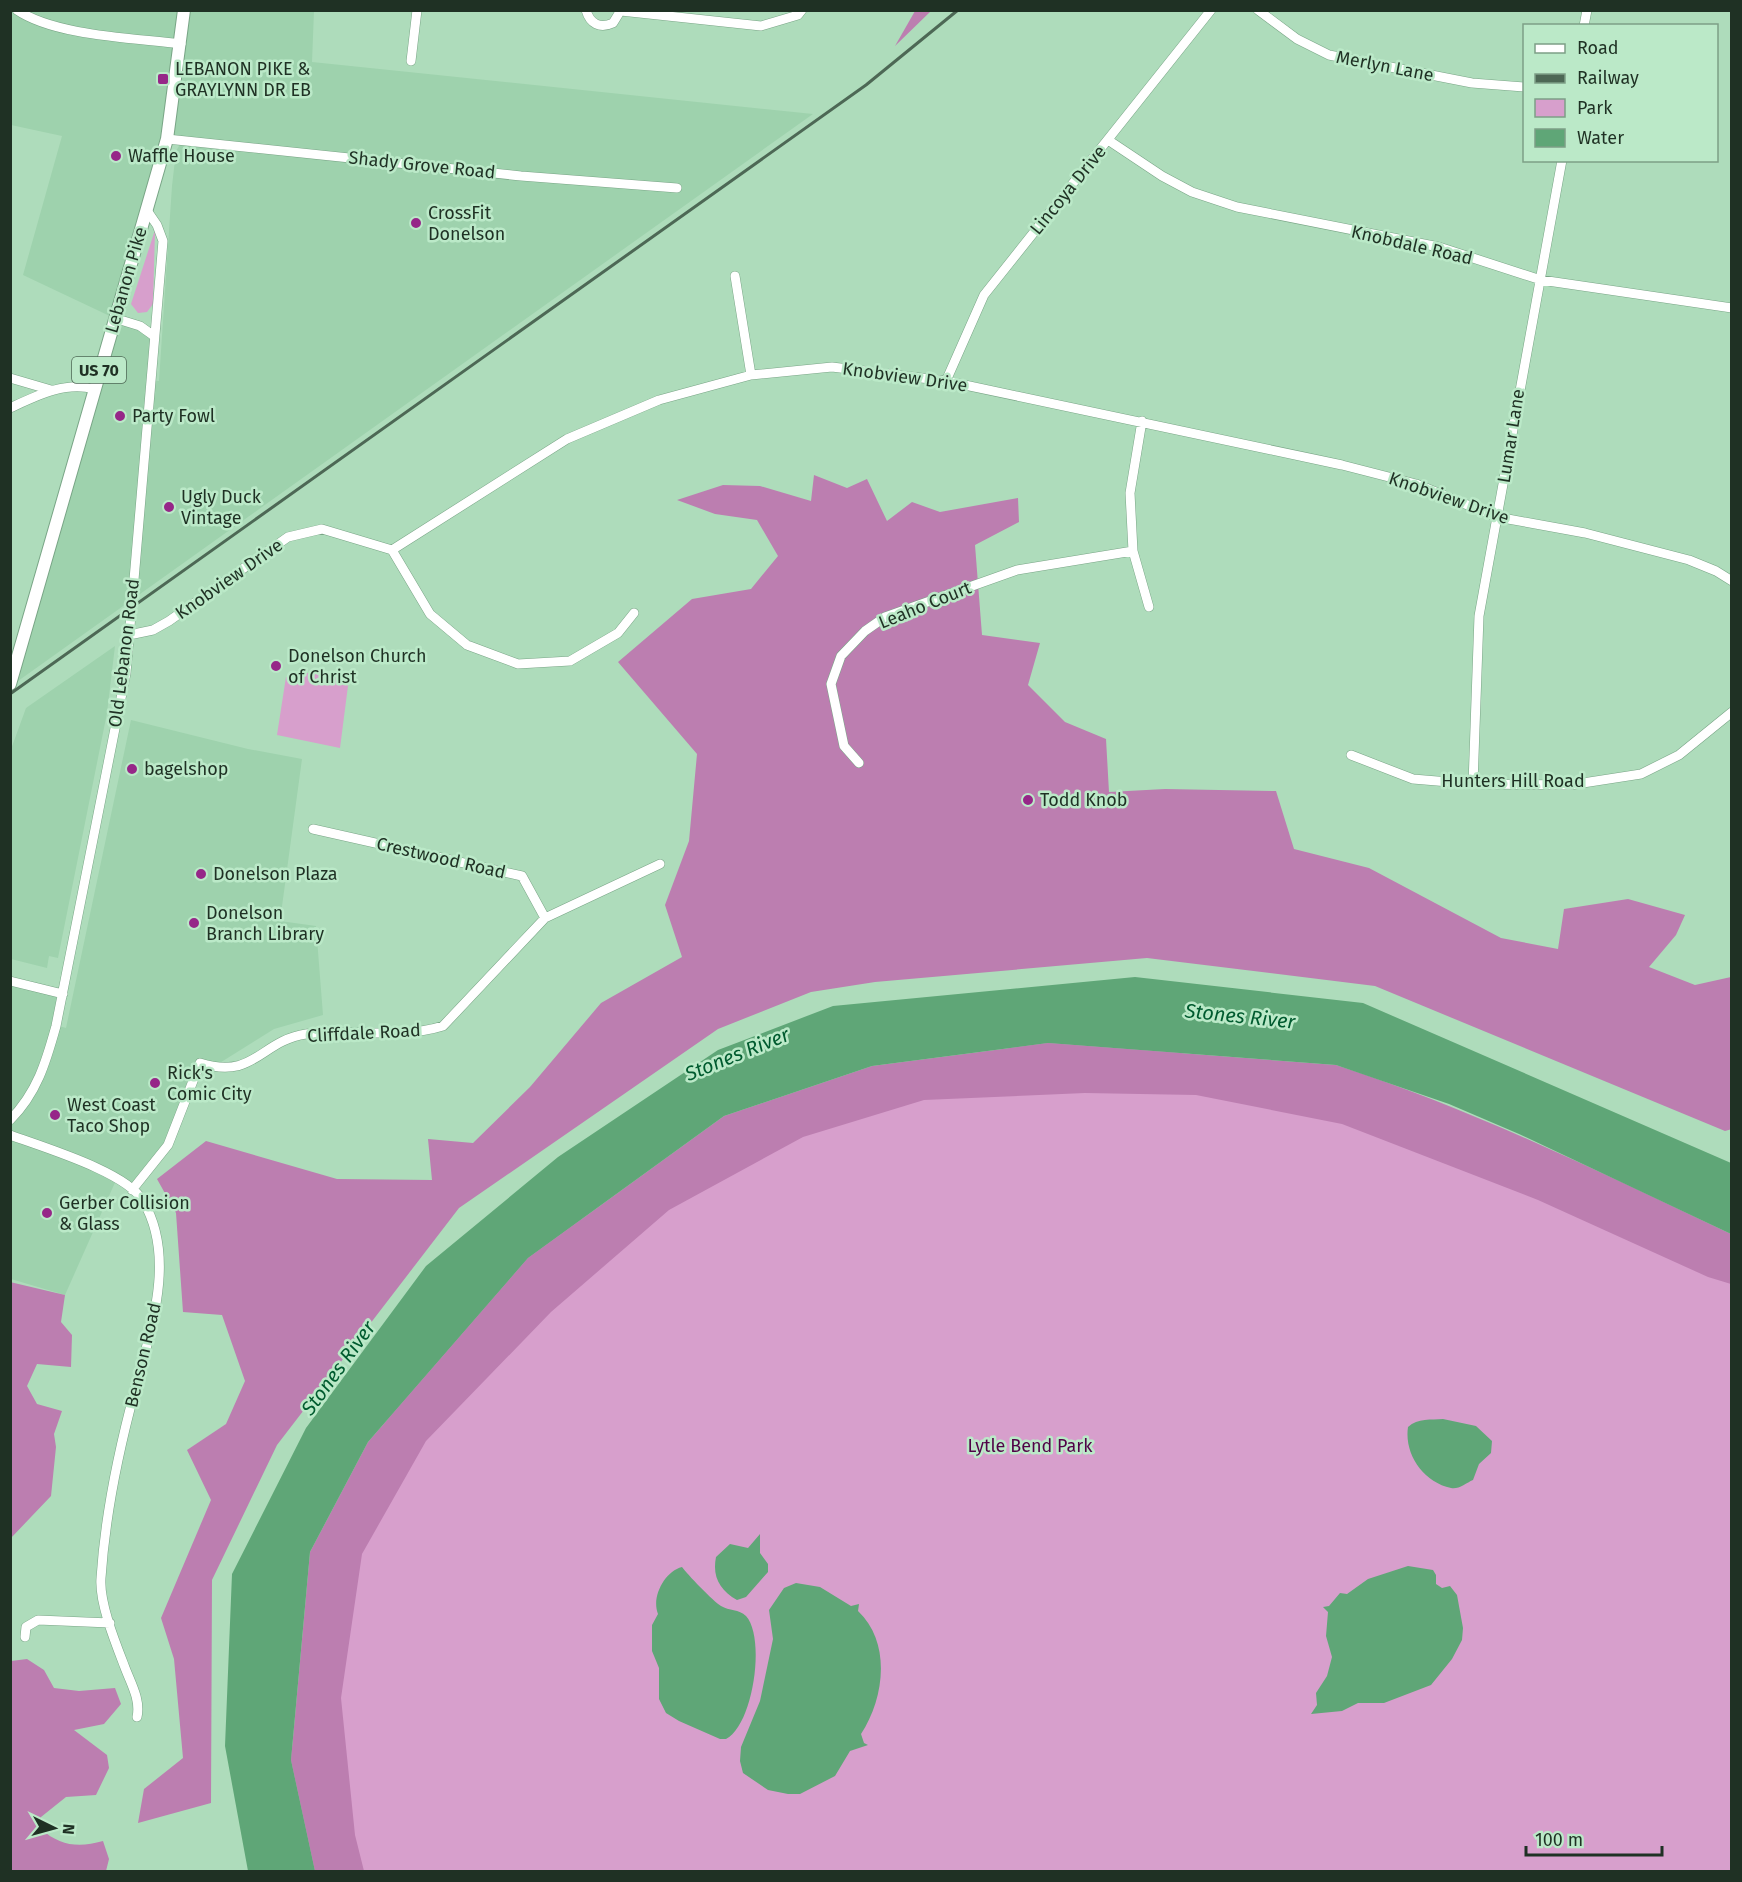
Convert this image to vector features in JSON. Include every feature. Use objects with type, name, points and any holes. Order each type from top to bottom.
[{"type":"main road","name":"Lebanon Pike","points":[[10,684],[167,139],[184,10]]},
{"type":"street","points":[[17,10],[40,22],[71,30],[181,44]]},
{"type":"street","points":[[411,61],[417,10]]},
{"type":"street","points":[[586,10],[591,21],[602,26],[613,23],[621,11],[761,26],[798,15],[802,10]]},
{"type":"street","name":"Lincoya Drive","points":[[946,381],[984,295],[1210,10]]},
{"type":"street","name":"Merlyn Lane","points":[[1258,10],[1297,39],[1329,55],[1473,83],[1523,87]]},
{"type":"street","name":"Shady Grove Road","points":[[167,139],[521,176],[676,188]]},
{"type":"street","name":"Knobdale Road","points":[[1108,140],[1162,176],[1192,192],[1237,207],[1439,247],[1541,280],[1731,308]]},
{"type":"street","name":"Lumar Lane","points":[[1473,784],[1479,616],[1562,162]]},
{"type":"street","name":"Old Lebanon Road","points":[[10,1120],[28,1099],[41,1077],[56,1026],[117,725],[129,635],[162,254],[162,235],[146,209]]},
{"type":"street","points":[[735,276],[751,375]]},
{"type":"street","points":[[114,318],[140,326],[154,336]]},
{"type":"street","name":"Knobview Drive","points":[[129,635],[153,630],[169,621],[288,537],[322,529],[393,550],[567,439],[659,400],[751,375],[832,367],[946,381],[1142,421],[1416,484],[1497,518],[1585,533],[1649,548],[1689,560],[1731,581]]},
{"type":"street","points":[[10,378],[51,390]]},
{"type":"street","points":[[11,405],[51,390],[81,386],[94,389]]},
{"type":"street","points":[[1142,421],[1130,493],[1133,551],[1149,607]]},
{"type":"street","points":[[393,550],[430,614],[466,645],[518,664],[570,661],[618,633],[634,614]]},
{"type":"street","name":"Leaho Court","points":[[859,763],[844,746],[831,684],[841,657],[865,631],[885,617],[1017,570],[1133,551]]},
{"type":"street","name":"Hunters Hill Road","points":[[1351,756],[1413,779],[1473,784],[1570,785],[1641,774],[1679,755],[1731,712]]},
{"type":"street","name":"Crestwood Road","points":[[313,829],[522,876],[545,918]]},
{"type":"street","name":"Cliffdale Road","points":[[132,1190],[168,1145],[200,1063],[227,1069],[242,1066],[288,1039],[306,1034],[421,1033],[443,1026],[545,918],[660,864]]},
{"type":"street","points":[[10,981],[63,994]]},
{"type":"street","name":"Benson Road","points":[[10,1135],[101,1169],[132,1190],[143,1199],[161,1252],[153,1326],[135,1389],[102,1555],[100,1582],[110,1623],[137,1699],[136,1717]]},
{"type":"street","points":[[25,1636],[26,1627],[38,1620],[110,1623]]},
{"type":"shaded area","points":[[11,11],[314,11],[312,62],[813,114],[11,686],[114,318],[23,275],[62,136],[11,125]],"holes":[[[168,139],[182,141],[176,151],[172,186],[159,381],[151,380],[154,336],[115,318]]]},
{"type":"shaded area","points":[[915,11],[931,11],[895,46]]},
{"type":"shaded area","points":[[814,475],[847,488],[867,479],[887,521],[912,502],[940,512],[1018,498],[1019,522],[975,545],[982,635],[1040,643],[1028,685],[1065,722],[1106,739],[1109,792],[1165,789],[1276,791],[1294,849],[1369,868],[1501,938],[1558,949],[1564,909],[1628,899],[1685,915],[1676,935],[1649,967],[1695,985],[1731,977],[1732,1129],[1725,1131],[1375,986],[1147,958],[875,982],[811,992],[718,1029],[459,1208],[277,1445],[212,1580],[211,1803],[138,1823],[144,1789],[183,1758],[174,1659],[161,1618],[211,1500],[187,1450],[226,1424],[245,1381],[222,1315],[183,1312],[176,1213],[157,1179],[206,1141],[337,1179],[432,1180],[428,1139],[473,1143],[530,1087],[601,1003],[682,957],[665,905],[689,841],[697,754],[618,662],[692,599],[751,589],[778,556],[757,520],[715,514],[677,500],[723,485],[760,486],[811,501]]},
{"type":"shaded area","points":[[115,646],[107,713],[58,958],[49,956],[47,968],[11,959],[10,752],[26,708]]},
{"type":"shaded area","points":[[131,720],[248,749],[302,759],[280,921],[316,926],[323,1015],[274,1029],[218,1064],[200,1063],[168,1145],[132,1190],[117,1178],[65,1295],[11,1279],[11,981],[63,994],[56,1025],[66,1028]]},
{"type":"shaded area","points":[[1048,1043],[1336,1065],[1387,1082],[1536,1143],[1731,1234],[1731,1284],[1708,1277],[1538,1200],[1342,1124],[1196,1095],[1085,1093],[924,1100],[803,1137],[669,1210],[551,1312],[426,1441],[362,1554],[341,1698],[355,1835],[364,1871],[315,1871],[291,1760],[310,1552],[368,1442],[528,1258],[724,1116],[872,1066]]},
{"type":"shaded area","points":[[10,1282],[65,1295],[61,1322],[72,1335],[71,1367],[37,1364],[27,1386],[37,1404],[62,1411],[54,1434],[56,1447],[51,1496],[11,1538]]},
{"type":"shaded area","points":[[27,1659],[44,1670],[54,1688],[79,1691],[115,1688],[121,1704],[104,1724],[74,1730],[107,1755],[109,1768],[96,1795],[66,1797],[41,1817],[41,1829],[55,1839],[78,1845],[103,1841],[109,1859],[106,1871],[11,1871],[11,1661]]},
{"type":"green space","points":[[155,230],[153,304],[147,312],[138,313],[131,304]]},
{"type":"green space","points":[[313,672],[349,678],[340,748],[277,735],[286,677]]},
{"type":"green space","name":"Lytle Bend Park","points":[[1080,1020],[1731,1234],[1731,1871],[256,1871],[428,1281]]},
{"type":"water","name":"Stones River","points":[[1135,977],[1363,1003],[1731,1163],[1731,1234],[1519,1134],[1449,1104],[1336,1065],[1048,1043],[872,1066],[724,1116],[528,1258],[368,1442],[310,1552],[291,1760],[315,1871],[248,1871],[225,1746],[232,1574],[306,1428],[426,1266],[558,1157],[718,1050],[833,1006]]},
{"type":"water","points":[[1443,1419],[1476,1426],[1492,1441],[1491,1453],[1479,1464],[1473,1480],[1456,1488],[1441,1485],[1432,1480],[1412,1457],[1409,1447],[1408,1427],[1420,1421]]},
{"type":"water","points":[[760,1534],[760,1553],[768,1564],[768,1572],[746,1597],[737,1600],[726,1592],[716,1577],[716,1557],[730,1544],[748,1548]]},
{"type":"water","points":[[1408,1566],[1433,1570],[1436,1575],[1436,1584],[1442,1588],[1450,1586],[1457,1595],[1463,1628],[1462,1640],[1452,1659],[1431,1685],[1384,1703],[1358,1703],[1342,1711],[1311,1714],[1317,1705],[1316,1693],[1327,1676],[1332,1657],[1326,1636],[1328,1612],[1323,1607],[1329,1606],[1340,1593],[1347,1594],[1368,1579]]},
{"type":"water","points":[[682,1567],[717,1603],[746,1616],[752,1627],[756,1661],[754,1681],[743,1717],[735,1731],[726,1739],[720,1739],[679,1721],[666,1713],[659,1699],[659,1668],[652,1651],[652,1625],[658,1614],[656,1600],[665,1579],[676,1569]]},
{"type":"water","points":[[796,1583],[820,1587],[851,1606],[859,1604],[858,1611],[869,1624],[876,1639],[881,1671],[875,1705],[861,1734],[864,1743],[868,1745],[850,1751],[835,1776],[800,1794],[788,1794],[768,1790],[743,1773],[740,1761],[741,1747],[760,1701],[773,1639],[769,1610],[784,1588]]},
{"type":"railway","points":[[10,694],[866,85],[958,10]]},
{"type":"place","name":"LEBANON PIKE & GRAYLYNN DR EB","points":[[163,79]]},
{"type":"place","name":"Waffle House","points":[[116,156]]},
{"type":"place","name":"CrossFit Donelson","points":[[416,223]]},
{"type":"place","name":"Party Fowl","points":[[120,416]]},
{"type":"place","name":"Ugly Duck Vintage","points":[[169,507]]},
{"type":"place","name":"Donelson Church of Christ","points":[[276,666]]},
{"type":"place","name":"bagelshop","points":[[132,769]]},
{"type":"place","name":"Todd Knob","points":[[1028,800]]},
{"type":"place","name":"Donelson Plaza","points":[[201,874]]},
{"type":"place","name":"Donelson Branch Library","points":[[194,923]]},
{"type":"place","name":"Rick's Comic City","points":[[155,1083]]},
{"type":"place","name":"West Coast Taco Shop","points":[[55,1115]]},
{"type":"place","name":"Gerber Collision & Glass","points":[[47,1213]]}]
